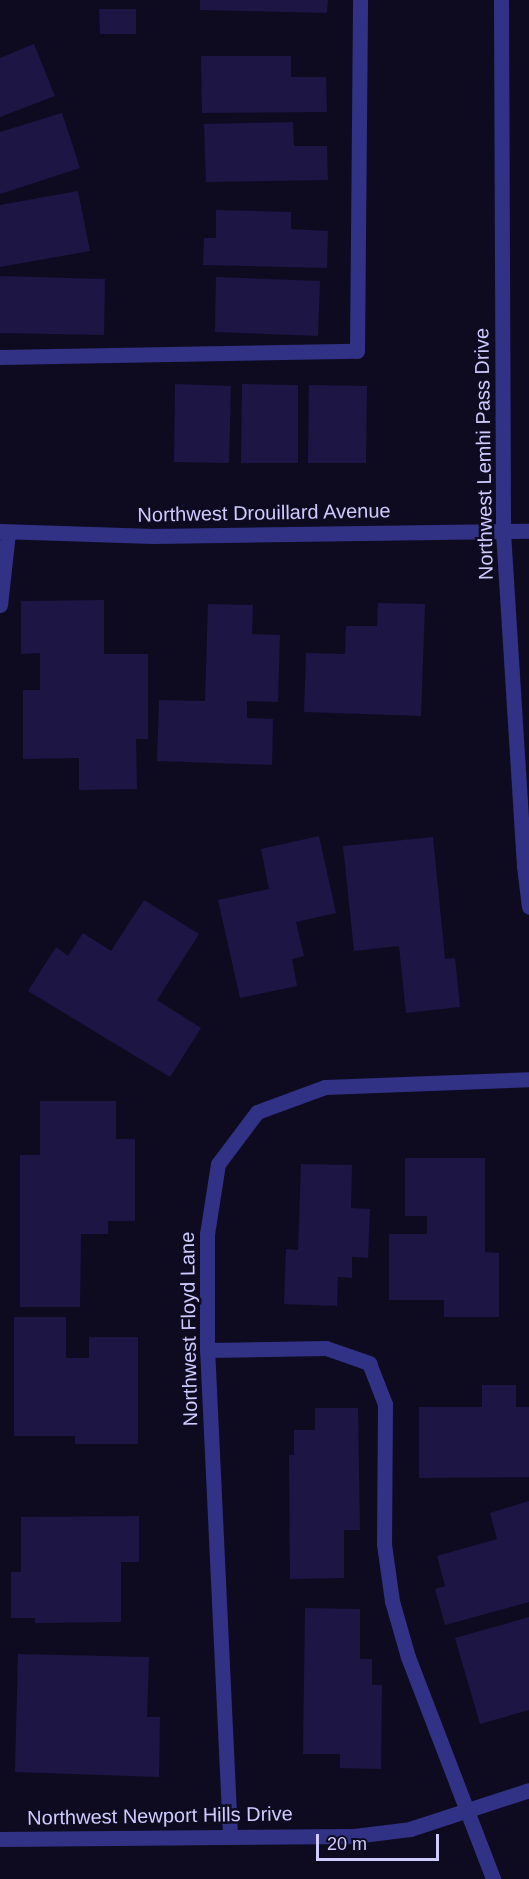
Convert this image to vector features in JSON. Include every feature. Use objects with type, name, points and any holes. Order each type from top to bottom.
[{"type":"street","points":[[0,357],[357,351],[360,0]]},
{"type":"street","name":"Northwest Lemhi Pass Drive","points":[[501,0],[503,531],[524,866],[529,907]]},
{"type":"street","name":"Northwest Drouillard Avenue","points":[[4,532],[153,536],[529,531]]},
{"type":"street","points":[[0,605],[4,532]]},
{"type":"street","name":"Northwest Floyd Lane","points":[[230,1835],[207,1350],[207,1234],[218,1164],[257,1112],[325,1087],[529,1079]]},
{"type":"street","points":[[207,1350],[326,1348],[369,1363],[385,1404],[384,1544],[392,1601],[408,1656],[493,1879]]},
{"type":"street","name":"Northwest Newport Hills Drive","points":[[0,1839],[230,1835],[354,1836],[410,1829],[466,1813],[529,1790]]},
{"type":"building","points":[[200,0],[328,0],[327,13],[200,10]]},
{"type":"building","points":[[99,9],[136,9],[136,34],[100,34]]},
{"type":"building","points":[[34,44],[55,96],[0,117],[0,58]]},
{"type":"building","points":[[201,56],[291,56],[291,77],[326,77],[327,112],[202,113]]},
{"type":"building","points":[[62,113],[80,168],[0,194],[0,132]]},
{"type":"building","points":[[293,122],[294,146],[327,146],[328,180],[206,182],[204,124]]},
{"type":"building","points":[[78,191],[90,251],[0,267],[0,205]]},
{"type":"building","points":[[216,210],[291,212],[291,229],[328,231],[327,268],[203,265],[204,238],[216,238]]},
{"type":"building","points":[[0,276],[105,279],[104,335],[0,333]]},
{"type":"building","points":[[216,277],[320,281],[318,336],[215,332]]},
{"type":"building","points":[[175,384],[231,386],[229,463],[174,462]]},
{"type":"building","points":[[242,384],[298,385],[298,463],[241,463]]},
{"type":"building","points":[[309,385],[367,386],[366,463],[308,463]]},
{"type":"building","points":[[104,600],[104,654],[148,654],[148,739],[136,739],[137,789],[79,790],[79,758],[23,759],[23,690],[40,690],[40,653],[21,654],[21,601]]},
{"type":"building","points":[[378,603],[425,604],[421,716],[304,712],[306,653],[345,654],[346,626],[377,626]]},
{"type":"building","points":[[208,604],[253,605],[252,634],[280,635],[278,702],[247,701],[247,718],[273,719],[272,765],[157,761],[159,700],[205,701]]},
{"type":"building","points":[[319,836],[336,913],[296,922],[304,956],[292,959],[297,986],[240,998],[218,900],[269,889],[261,849]]},
{"type":"building","points":[[433,837],[445,959],[455,958],[460,1007],[406,1013],[399,946],[354,951],[343,846]]},
{"type":"building","points":[[144,900],[199,934],[157,1000],[201,1028],[170,1077],[28,991],[56,947],[68,956],[83,933],[111,951]]},
{"type":"building","points":[[40,1101],[116,1101],[116,1139],[135,1139],[135,1221],[108,1221],[108,1234],[81,1234],[80,1307],[20,1307],[20,1155],[40,1155]]},
{"type":"building","points":[[405,1158],[485,1158],[485,1252],[499,1253],[499,1317],[444,1317],[444,1300],[389,1300],[389,1234],[427,1234],[427,1216],[405,1216]]},
{"type":"building","points":[[301,1164],[352,1165],[351,1208],[370,1209],[368,1258],[352,1257],[352,1278],[338,1277],[337,1306],[284,1304],[286,1249],[298,1250]]},
{"type":"building","points":[[14,1317],[66,1317],[66,1358],[89,1358],[89,1337],[138,1337],[138,1444],[75,1444],[75,1436],[14,1436]]},
{"type":"building","points":[[482,1385],[516,1385],[516,1407],[529,1407],[529,1477],[419,1478],[419,1407],[482,1407]]},
{"type":"building","points":[[315,1408],[358,1408],[360,1530],[344,1530],[344,1578],[290,1579],[289,1455],[294,1455],[294,1430],[315,1430]]},
{"type":"building","points":[[529,1501],[529,1602],[445,1625],[435,1589],[445,1586],[437,1556],[497,1539],[490,1513]]},
{"type":"building","points":[[139,1516],[139,1562],[121,1562],[121,1622],[35,1623],[35,1618],[11,1618],[11,1572],[21,1572],[21,1517]]},
{"type":"building","points":[[305,1608],[360,1609],[360,1659],[372,1659],[372,1685],[382,1685],[381,1769],[340,1768],[340,1754],[303,1754]]},
{"type":"building","points":[[529,1617],[529,1710],[480,1724],[455,1638]]},
{"type":"building","points":[[18,1654],[149,1657],[147,1717],[160,1717],[159,1777],[15,1772]]}]
